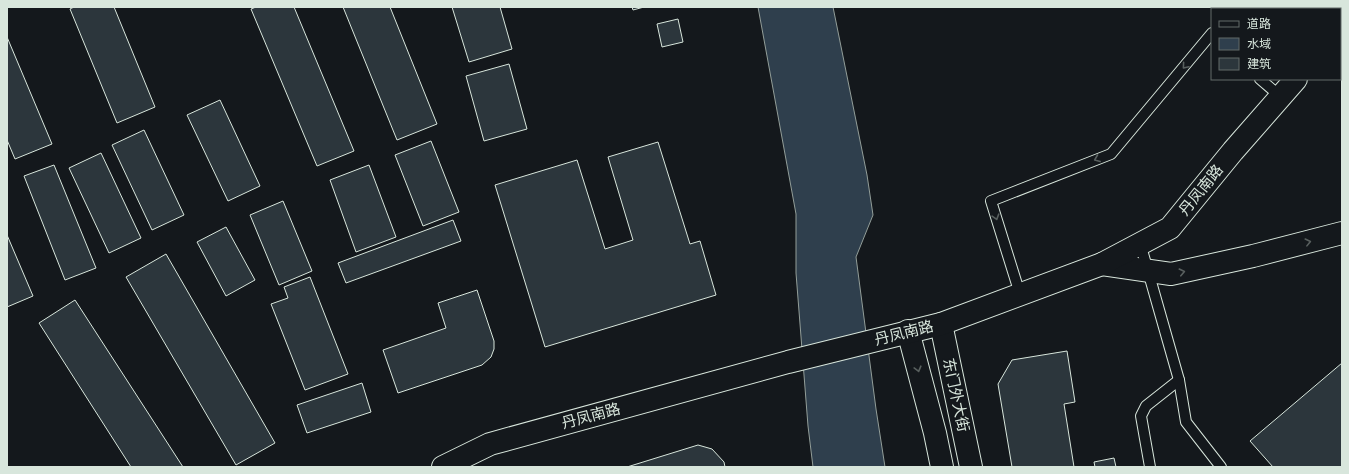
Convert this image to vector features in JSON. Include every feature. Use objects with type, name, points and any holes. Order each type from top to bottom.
[{"type":"main road","name":"丹凤南路","points":[[442,467],[490,444],[788,362],[941,324],[1102,264],[1170,228],[1233,151],[1295,80]]},
{"type":"main road","points":[[1102,264],[1171,274],[1253,256],[1342,233]]},
{"type":"main road","name":"东门外大街","points":[[941,324],[971,467]]},
{"type":"main road","name":"东门外大街","points":[[908,331],[935,433],[942,467]]},
{"type":"lane","points":[[1020,294],[991,201],[1111,154],[1211,35]]},
{"type":"lane","points":[[1261,80],[1281,97]]},
{"type":"lane","points":[[1140,243],[1179,380],[1186,422],[1221,467]]},
{"type":"lane","points":[[1150,467],[1141,416],[1146,406],[1179,380]]},
{"type":"water","points":[[758,7],[833,7],[867,175],[873,215],[856,257],[885,467],[813,467],[808,426],[796,273],[796,214]]},
{"type":"building","points":[[74,7],[114,7],[155,107],[117,123],[70,9]]},
{"type":"building","points":[[256,7],[294,7],[354,151],[317,166],[251,9]]},
{"type":"building","points":[[343,7],[390,7],[437,124],[397,140]]},
{"type":"building","points":[[452,7],[500,7],[512,49],[469,62]]},
{"type":"building","points":[[632,7],[644,7],[633,10]]},
{"type":"building","points":[[678,19],[683,42],[662,47],[657,24]]},
{"type":"building","points":[[7,37],[52,144],[15,159],[7,140]]},
{"type":"building","points":[[509,64],[527,129],[484,141],[466,76]]},
{"type":"building","points":[[220,100],[260,186],[228,201],[187,115]]},
{"type":"building","points":[[144,130],[184,215],[152,230],[112,145]]},
{"type":"building","points":[[431,141],[459,212],[423,226],[395,155]]},
{"type":"building","points":[[658,142],[690,244],[700,241],[716,295],[545,347],[495,185],[577,160],[605,249],[633,240],[608,157]]},
{"type":"building","points":[[101,153],[141,238],[109,253],[69,168]]},
{"type":"building","points":[[54,165],[96,268],[65,280],[24,176]]},
{"type":"building","points":[[369,165],[396,237],[356,252],[330,180]]},
{"type":"building","points":[[283,201],[312,271],[279,285],[250,215]]},
{"type":"building","points":[[453,220],[461,241],[346,283],[338,263]]},
{"type":"building","points":[[226,227],[255,280],[226,296],[197,242]]},
{"type":"building","points":[[7,235],[33,296],[7,307]]},
{"type":"building","points":[[166,254],[275,443],[236,465],[126,277]]},
{"type":"building","points":[[310,277],[348,374],[305,390],[271,304],[288,298],[284,287]]},
{"type":"building","points":[[477,290],[494,341],[494,349],[491,357],[482,365],[398,393],[383,350],[446,328],[438,303]]},
{"type":"building","points":[[75,300],[183,467],[131,467],[39,323]]},
{"type":"building","points":[[1067,351],[1075,402],[1064,404],[1074,467],[1012,467],[998,384],[1012,360]]},
{"type":"building","points":[[1342,363],[1342,467],[1273,467],[1250,441]]},
{"type":"building","points":[[362,383],[371,412],[307,433],[297,405]]},
{"type":"building","points":[[698,445],[712,449],[724,462],[725,467],[627,467]]},
{"type":"building","points":[[1114,458],[1116,467],[1095,467],[1094,462]]}]
